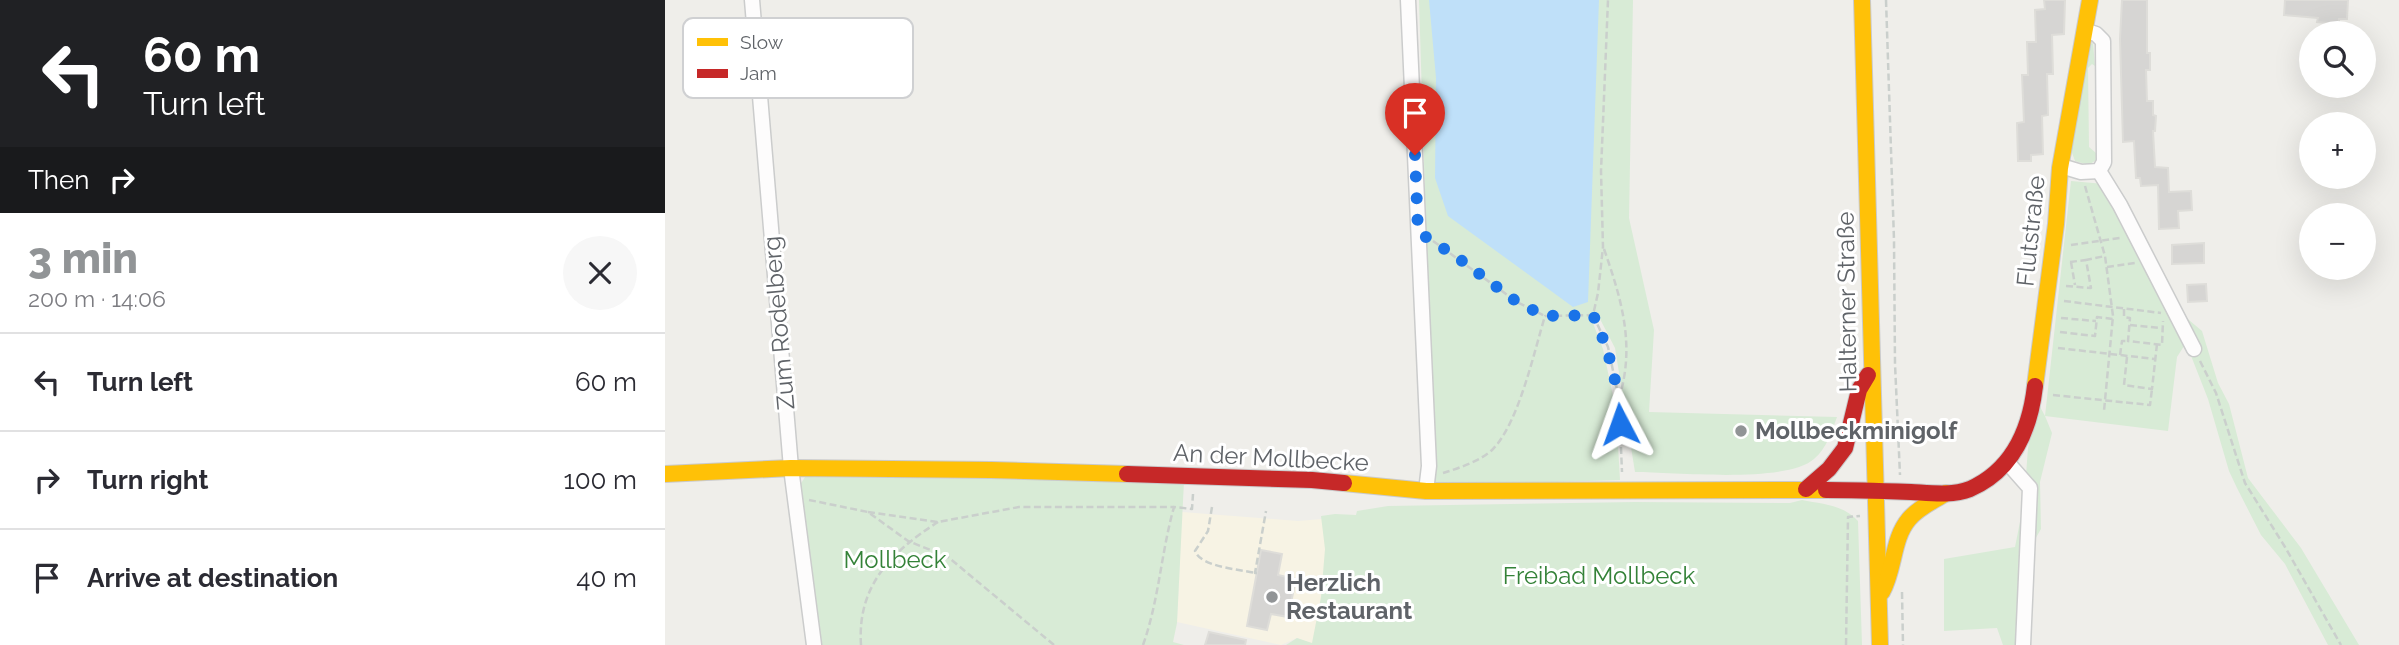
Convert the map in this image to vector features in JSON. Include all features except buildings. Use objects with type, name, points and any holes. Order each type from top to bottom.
[{"type":"street","name":"Zum Rodelberg","points":[[752,0],[754,18]]},
{"type":"street","points":[[1408,0],[1429,466],[1426,491]]},
{"type":"street","name":"Halterner Straße","points":[[1862,0],[1880,645]]},
{"type":"street","name":"Flutstraße","points":[[1875,491],[1946,493],[1969,489],[2007,462],[2022,439],[2032,413],[2056,224],[2056,199],[2087,31],[2090,0]]},
{"type":"street","points":[[2087,31],[2096,34],[2103,41],[2104,162],[2099,171]]},
{"type":"street","name":"Zum Rodelberg","points":[[760,98],[791,468],[814,645]]},
{"type":"street","points":[[2061,166],[2081,173],[2099,171]]},
{"type":"street","points":[[2099,171],[2120,205],[2194,349]]},
{"type":"street","points":[[1806,489],[1829,469],[1845,448],[1859,390],[1871,370]]},
{"type":"street","points":[[2007,462],[2030,488],[2023,645]]},
{"type":"street","name":"An der Mollbecke","points":[[665,474],[791,468],[991,470],[1312,480],[1426,491],[1875,491]]},
{"type":"street","points":[[1879,596],[1890,581],[1900,537],[1909,519],[1946,493]]},
{"type":"path","points":[[1608,0],[1601,170],[1603,247],[1593,315],[1608,347],[1619,399],[1624,490]]},
{"type":"path","points":[[1886,0],[1901,492]]},
{"type":"path","points":[[2081,173],[2105,256],[2112,307],[2104,411]]},
{"type":"path","points":[[1418,232],[1517,302],[1545,316],[1593,315]]},
{"type":"path","points":[[2105,256],[2067,262],[2068,245],[2127,236]]},
{"type":"path","points":[[1603,247],[1620,295],[1628,332],[1623,386],[1619,399]]},
{"type":"path","points":[[2064,285],[2091,288],[2086,260]]},
{"type":"path","points":[[2071,262],[2075,285]]},
{"type":"path","points":[[2107,267],[2140,262]]},
{"type":"path","points":[[2064,301],[2164,313],[2162,345],[2122,341],[2120,355]]},
{"type":"path","points":[[2124,309],[2123,317],[2130,318],[2128,341]]},
{"type":"path","points":[[1443,473],[1464,466],[1492,449],[1512,419],[1545,316]]},
{"type":"path","points":[[2113,319],[2097,317],[2095,336],[2059,332],[2058,348],[2155,359]]},
{"type":"path","points":[[2061,318],[2096,321]]},
{"type":"path","points":[[2130,325],[2163,328]]},
{"type":"path","points":[[2053,395],[2150,405],[2157,344]]},
{"type":"path","points":[[2194,349],[2215,393],[2245,483],[2341,645]]},
{"type":"path","points":[[2127,356],[2124,385],[2151,389]]},
{"type":"path","points":[[795,497],[867,512],[938,522],[1019,507],[1192,509],[1194,477]]},
{"type":"path","points":[[1143,645],[1153,617],[1174,507]]},
{"type":"path","points":[[1212,507],[1207,531],[1195,551],[1198,558],[1206,563],[1256,573],[1266,511]]},
{"type":"path","points":[[867,512],[908,541],[948,556],[1054,645]]},
{"type":"path","points":[[1846,645],[1848,517],[1875,517]]},
{"type":"path","points":[[861,645],[863,608],[874,581],[908,541],[938,522]]},
{"type":"path","points":[[1901,591],[1903,645]]},
{"type":"shaded area","points":[[1182,512],[1298,521],[1382,514],[1315,645],[1297,638],[1281,645],[1177,622]]},
{"type":"green space","points":[[1419,0],[1633,0],[1629,218],[1654,330],[1649,412],[1837,417],[1825,445],[1814,459],[1800,467],[1755,474],[1635,472],[1615,348],[1600,319],[1591,318],[1603,349],[1616,410],[1620,480],[1434,486]]},
{"type":"green space","points":[[2093,43],[2095,66],[2092,64],[2088,68],[2089,147],[2096,153],[2096,160],[2089,165],[2075,161],[2071,150]]},
{"type":"green space","points":[[2071,181],[2104,184],[2164,299],[2202,331],[2218,383],[2229,404],[2248,478],[2301,548],[2359,645],[2328,645],[2285,564],[2261,535],[2229,471],[2208,399],[2186,343],[2177,357],[2168,431],[2045,416]]},
{"type":"green space","points":[[2038,403],[2052,433],[2040,482],[2041,529],[2026,555],[2018,645],[2003,645],[1997,628],[1944,631],[1944,559],[2015,547],[2024,502],[2028,448]]},
{"type":"green space","name":"Mollbeck","points":[[805,477],[1184,481],[1177,623],[1173,642],[1184,645],[820,645],[800,485]]},
{"type":"green space","name":"Freibad Mollbeck","points":[[1802,500],[1839,508],[1858,521],[1862,645],[1286,645],[1297,638],[1312,643],[1321,597],[1325,549],[1321,516],[1356,515],[1357,511],[1388,506],[1635,502],[1790,503]]},
{"type":"water","points":[[1429,0],[1599,0],[1588,302],[1573,307],[1448,216],[1435,178],[1436,78]]},
{"type":"traffic: slow","points":[[1862,0],[1880,645]]},
{"type":"traffic: slow","points":[[2035,386],[2056,224],[2060,168],[2090,0]]},
{"type":"traffic: slow","points":[[665,474],[791,468],[1127,474]]},
{"type":"traffic: slow","points":[[1344,483],[1426,491],[1826,490]]},
{"type":"traffic: slow","points":[[1882,592],[1903,527],[1917,511],[1946,493]]},
{"type":"traffic: jam","points":[[1806,489],[1829,469],[1845,448],[1859,390],[1868,375]]},
{"type":"traffic: jam","points":[[1826,490],[1941,494],[1970,489],[1998,471],[2017,446],[2029,418],[2035,386]]},
{"type":"traffic: jam","points":[[1127,474],[1344,483]]},
{"type":"place","name":"Mollbeckminigolf","points":[[1741,431]]},
{"type":"place","name":"Herzlich Restaurant","points":[[1272,597]]},
{"type":"route","points":[[1415,155],[1418,232],[1517,302],[1545,316],[1593,315],[1608,347],[1619,399],[1620,424]]}]
